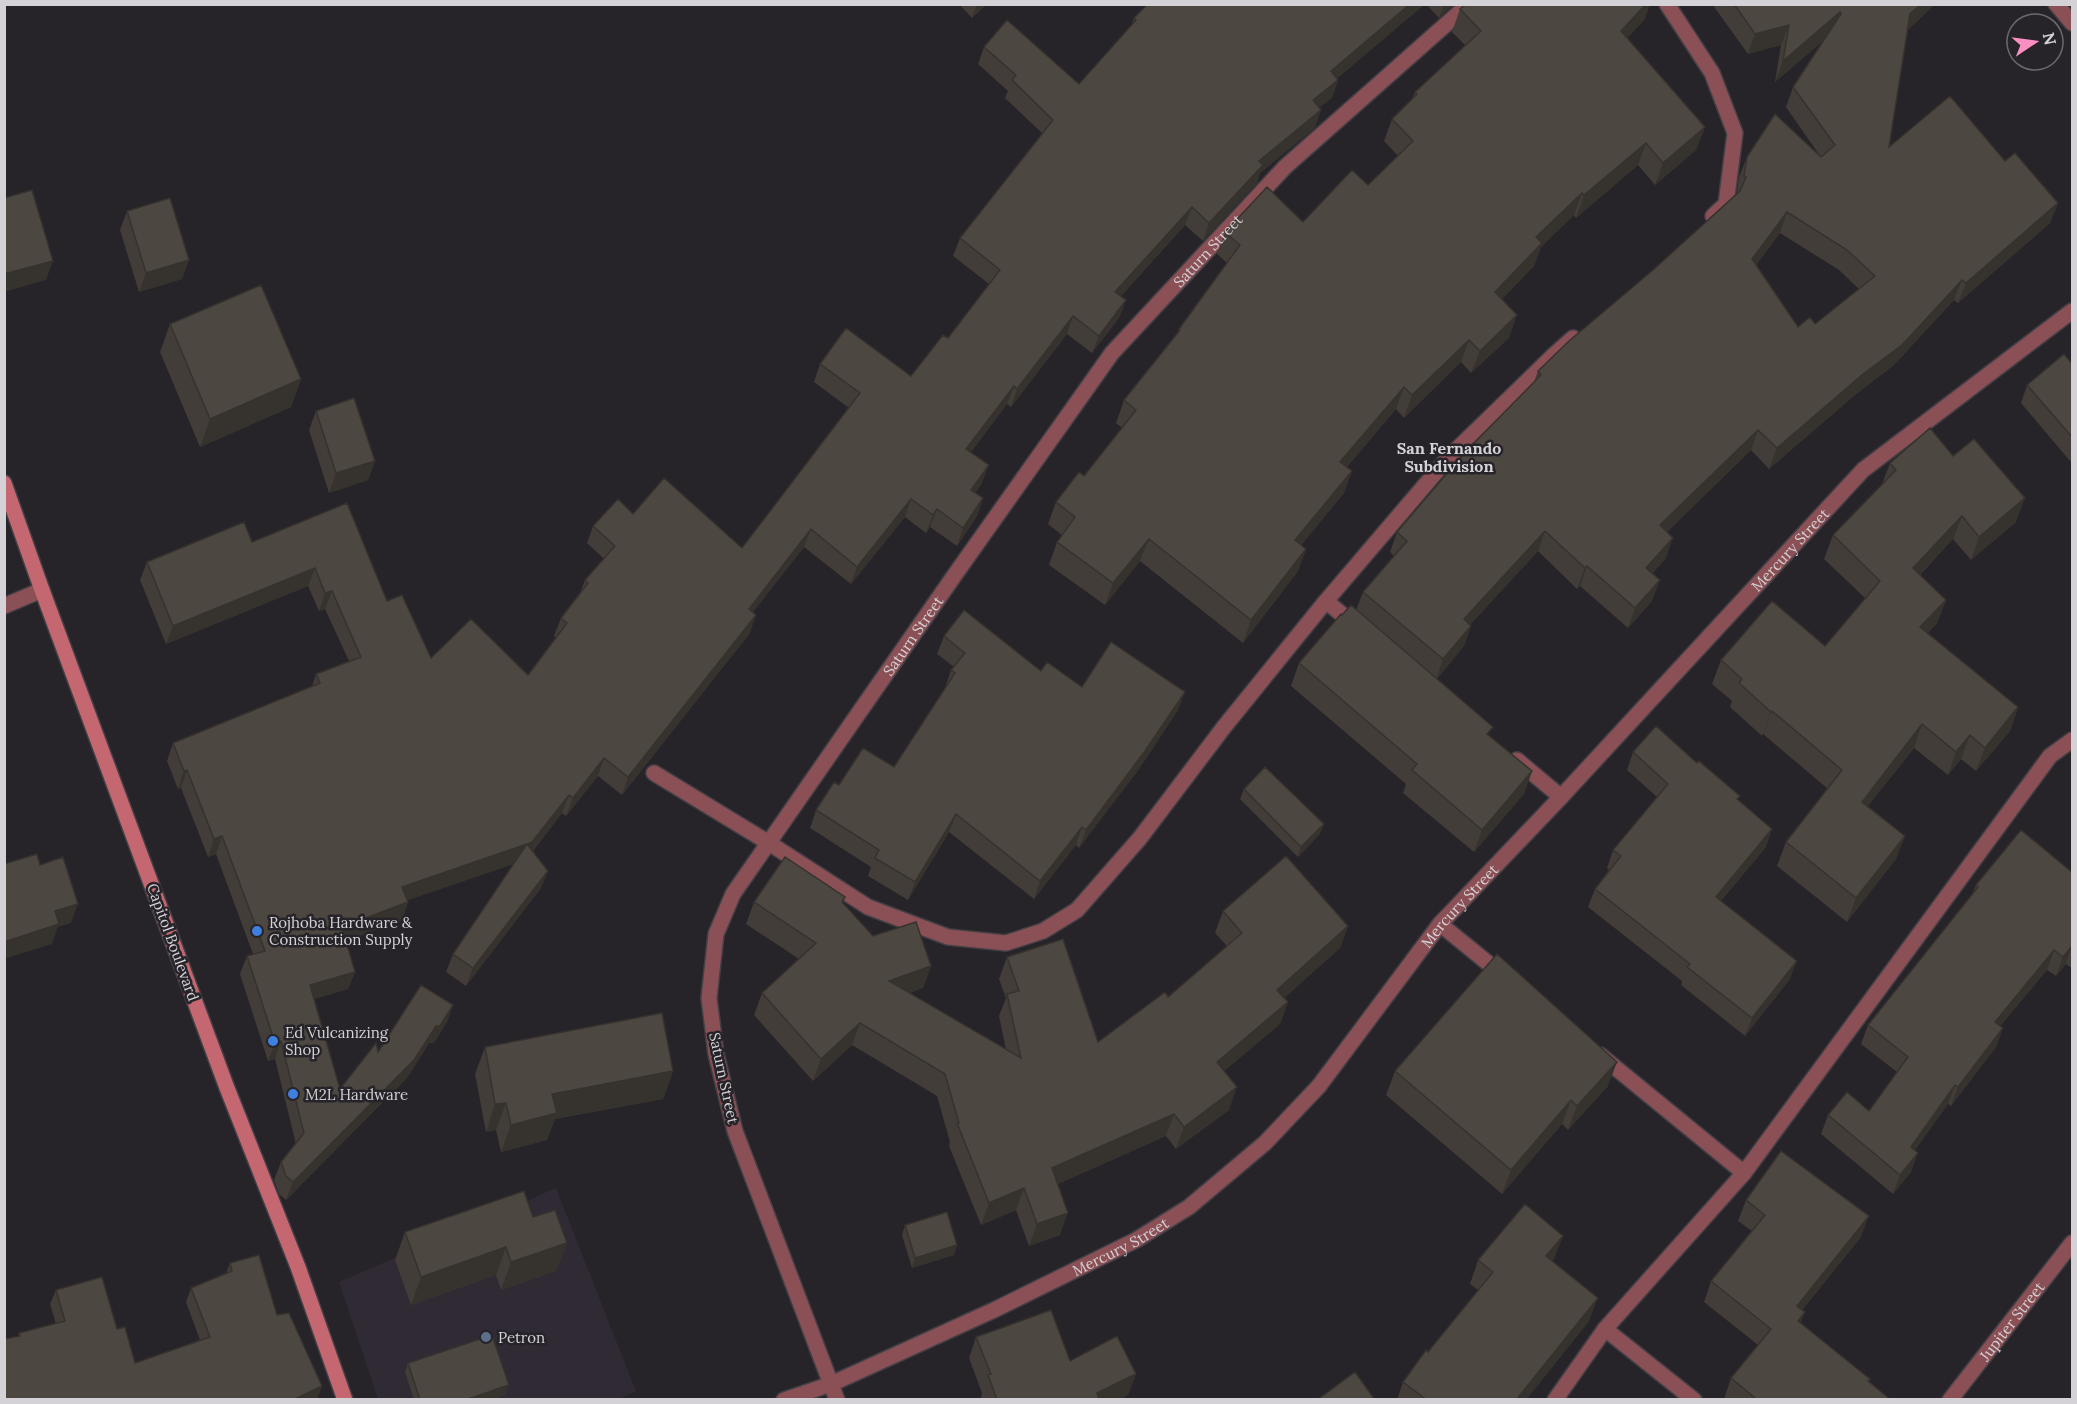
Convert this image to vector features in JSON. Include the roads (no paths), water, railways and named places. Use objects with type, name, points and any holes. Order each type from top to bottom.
[{"type":"main road","name":"Capitol Boulevard","points":[[4,483],[227,1088],[298,1267],[345,1400]]},
{"type":"street","name":"Saturn Street","points":[[837,1400],[735,1131],[716,1054],[709,998],[716,934],[733,894],[1112,353],[1285,167],[1469,4]]},
{"type":"street","points":[[1667,4],[1712,74],[1735,133],[1726,204],[1700,228]]},
{"type":"street","points":[[2056,4],[2073,23]]},
{"type":"street","name":"Mercury Street","points":[[784,1400],[831,1384],[1015,1300],[1136,1240],[1189,1207],[1265,1143],[1319,1086],[1440,924],[1561,797],[1863,470],[2073,311]]},
{"type":"street","points":[[654,773],[868,906],[948,937],[1006,943],[1043,931],[1077,909],[1140,838],[1224,727],[1326,601],[1449,457],[1555,354],[1589,326]]},
{"type":"street","points":[[4,606],[42,590]]},
{"type":"street","points":[[1326,601],[1371,639]]},
{"type":"street","points":[[1555,1400],[1605,1329],[1744,1173],[2050,756],[2073,740]]},
{"type":"street","points":[[1506,752],[1561,797]]},
{"type":"street","points":[[1440,924],[1513,984]]},
{"type":"street","points":[[1587,1045],[1744,1173]]},
{"type":"street","name":"Jupiter Street","points":[[1950,1400],[2073,1243]]},
{"type":"street","points":[[1605,1329],[1694,1400]]},
{"type":"place","name":"Rojhoba Hardware & Construction Supply","points":[[257,931]]},
{"type":"place","name":"Ed Vulcanizing Shop","points":[[273,1041]]},
{"type":"place","name":"M2L Hardware","points":[[293,1094]]},
{"type":"place","name":"Petron","points":[[486,1337]]},
{"type":"district","name":"San Fernando Subdivision","points":[[1449,457]]}]
